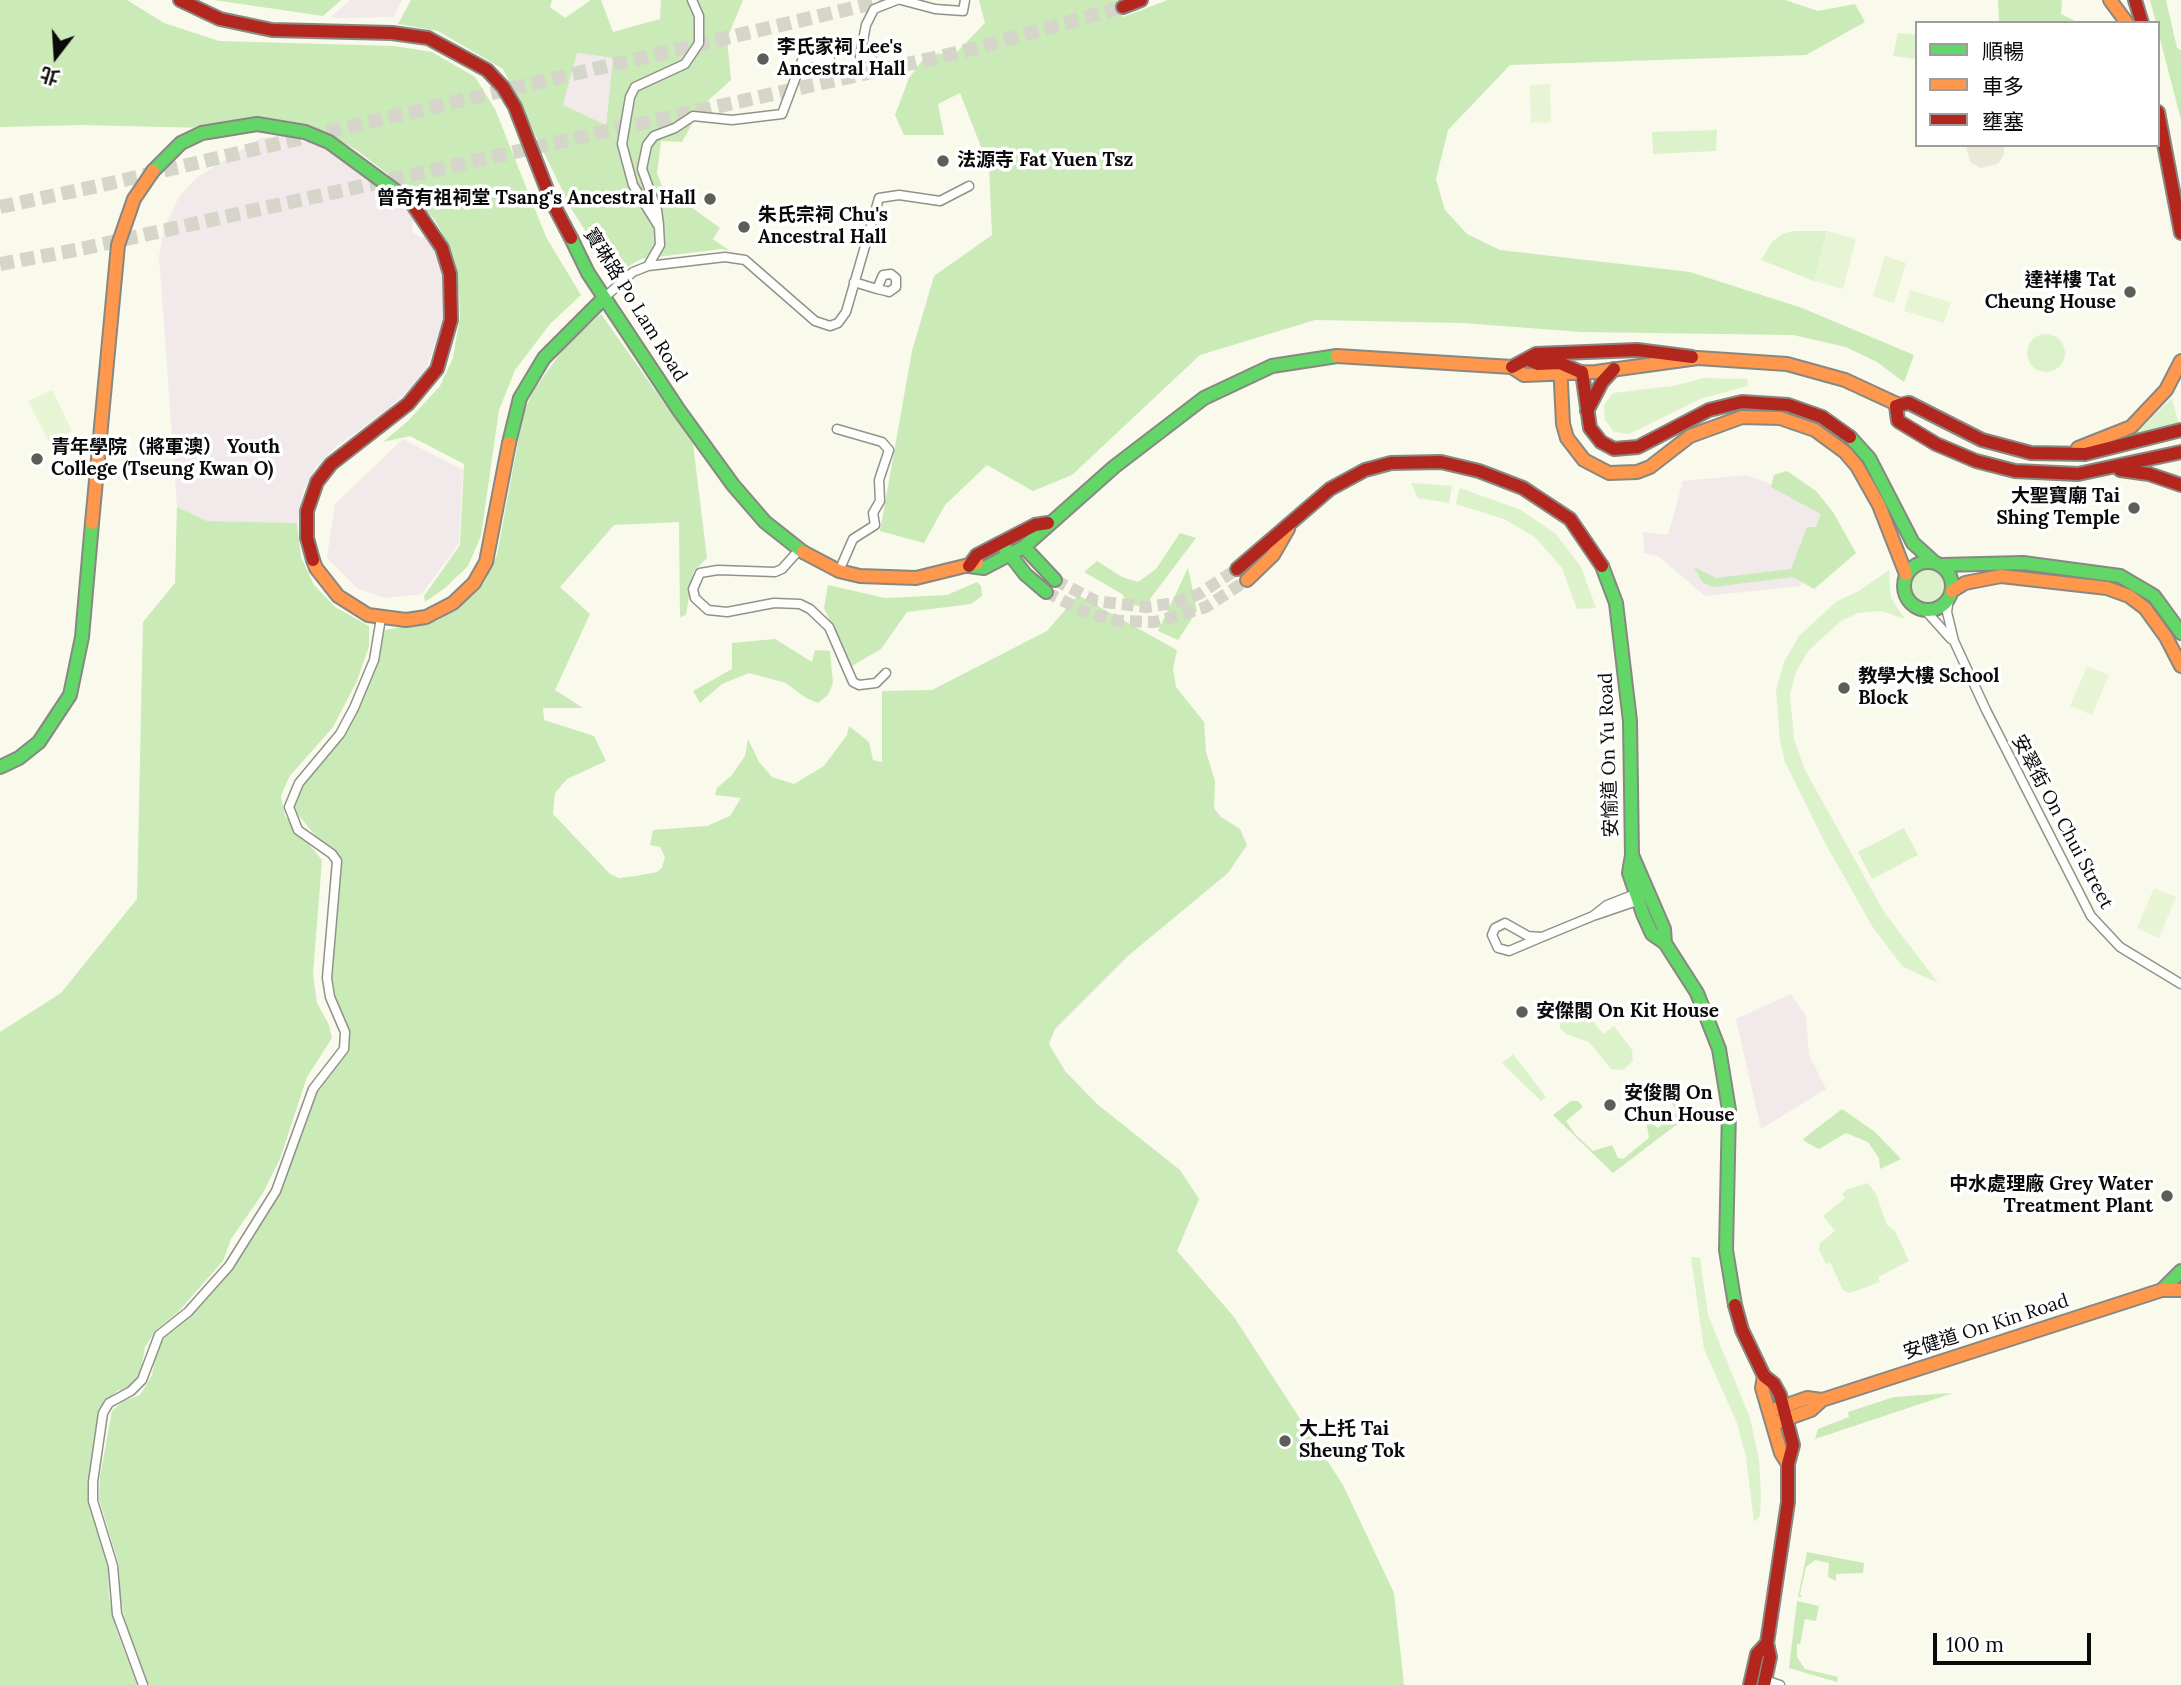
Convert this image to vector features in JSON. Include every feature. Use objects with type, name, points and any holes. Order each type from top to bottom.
[{"type":"main road","name":"寶琳路 Po Lam Road","points":[[180,0],[220,19],[272,30],[392,33],[428,38],[487,70],[503,86],[514,107],[557,215],[604,298],[733,485],[765,522],[799,550],[839,571],[897,579],[969,566],[1006,549]]},
{"type":"main road","points":[[1123,6],[1141,0]]},
{"type":"main road","points":[[2110,0],[2126,21]]},
{"type":"main road","points":[[2136,0],[2141,21]]},
{"type":"main road","points":[[2160,122],[2181,233]]},
{"type":"main road","points":[[0,766],[19,758],[39,742],[70,695],[77,668],[115,272],[124,223],[148,176],[181,143],[202,133],[257,124],[305,132],[328,142],[379,176],[413,205],[442,248],[450,274],[452,320],[436,369],[408,404],[331,464],[317,482],[307,511],[309,547],[322,578],[347,603],[381,618],[416,619],[435,613],[462,596],[474,583],[486,562],[493,538],[512,426],[520,398],[544,358],[604,298]]},
{"type":"main road","points":[[1028,552],[1048,523],[1114,467],[1204,398],[1272,366],[1319,357],[1352,355],[1512,367],[1524,375],[1560,363],[1637,350],[1698,358],[1787,363],[1845,380],[1896,406],[1909,403],[1950,426],[1992,443],[2031,453],[2103,451],[2181,430]]},
{"type":"main road","points":[[1512,367],[1536,354],[1582,372],[1698,358]]},
{"type":"main road","points":[[2058,454],[2102,442],[2132,428],[2166,390],[2181,361]]},
{"type":"main road","points":[[1560,363],[1563,424],[1567,438],[1584,460],[1609,473],[1637,472],[1650,467],[1690,436],[1733,419],[1780,418],[1815,430],[1831,439],[1857,466],[1879,505],[1906,575]]},
{"type":"main road","points":[[1587,411],[1602,382],[1614,369]]},
{"type":"main road","points":[[1582,372],[1590,428],[1596,438],[1607,447],[1621,450],[1638,447],[1698,415],[1730,404],[1776,403],[1810,412],[1846,433],[1869,458],[1913,543],[1951,577],[1950,595]]},
{"type":"main road","points":[[1896,406],[1898,421],[1916,433],[1956,454],[1996,467],[2058,475],[2112,469],[2181,452]]},
{"type":"main road","name":"安愉道 On Yu Road","points":[[1237,569],[1264,543],[1290,526],[1340,482],[1379,466],[1408,461],[1460,466],[1498,477],[1544,500],[1570,519],[1599,558],[1616,603],[1630,721],[1632,855],[1628,866],[1642,895],[1653,934],[1665,943],[1706,1011],[1724,1069],[1730,1110],[1726,1250],[1729,1283],[1742,1330],[1763,1376],[1774,1384],[1779,1415],[1793,1452],[1788,1464],[1788,1502],[1766,1643],[1769,1657],[1758,1682]]},
{"type":"main road","points":[[2112,469],[2149,474],[2181,485]]},
{"type":"main road","points":[[1006,549],[1035,525],[1048,523]]},
{"type":"main road","name":"安愉道 On Yu Road","points":[[1247,580],[1273,555],[1290,526]]},
{"type":"main road","points":[[1006,549],[1028,552],[1055,580]]},
{"type":"main road","points":[[1006,549],[1025,574],[1046,592]]},
{"type":"main road","points":[[2181,633],[2154,596],[2120,576],[2024,563],[1918,563],[1906,575],[1903,585],[1907,598],[1916,607],[1925,610],[1939,608],[1965,583],[2001,576],[2108,588],[2129,596],[2145,608],[2166,637],[2181,666]]},
{"type":"main road","name":"安健道 On Kin Road","points":[[2162,1290],[2181,1271]]},
{"type":"main road","name":"安健道 On Kin Road","points":[[1779,1415],[1811,1410],[1822,1400],[2162,1290],[2181,1290]]},
{"type":"street","points":[[659,227],[633,185],[622,144],[630,97],[635,87],[685,64],[699,43],[699,16],[692,0]]},
{"type":"street","points":[[872,59],[860,56],[866,25],[874,9],[899,0],[935,9],[963,11],[965,0]]},
{"type":"street","points":[[648,266],[660,245],[657,210],[642,169],[647,145],[654,136],[675,128],[693,116],[732,120],[782,114],[803,58],[830,59]]},
{"type":"street","points":[[604,298],[633,272],[648,266],[724,257],[745,261],[815,321],[830,326],[843,318],[879,198],[899,195],[940,201],[970,186]]},
{"type":"street","points":[[855,282],[877,289]]},
{"type":"street","points":[[837,429],[882,442],[889,450],[879,480],[880,501],[873,513],[875,525],[853,539],[839,571]]},
{"type":"street","points":[[799,550],[788,564],[775,572],[718,570],[700,573],[693,589],[695,598],[708,610],[727,612],[774,603],[800,604],[810,609],[829,627],[853,682],[859,685],[876,683],[886,673]]},
{"type":"street","name":"安翠街 On Chui Street","points":[[1950,595],[1947,612],[1954,641],[1986,710],[2091,916],[2120,947],[2181,984]]},
{"type":"street","name":"安翠街 On Chui Street","points":[[1925,610],[1954,641]]},
{"type":"street","points":[[143,1685],[117,1614],[113,1566],[93,1501],[93,1482],[103,1413],[111,1401],[131,1391],[142,1380],[159,1335],[188,1312],[229,1266],[276,1191],[313,1089],[345,1045],[344,1028],[330,997],[327,978],[337,861],[332,854],[298,830],[289,807],[299,783],[340,734],[355,708],[374,660],[381,618]]},
{"type":"street","points":[[1542,937],[1528,936],[1505,923],[1495,928],[1492,935],[1498,948],[1512,950],[1593,916],[1607,914],[1642,895]]},
{"type":"street","points":[[1512,950],[1520,939],[1518,930]]},
{"type":"street","points":[[1758,1682],[1780,1685]]},
{"type":"shaded area","points":[[350,0],[402,0],[394,17],[330,18]]},
{"type":"shaded area","points":[[577,53],[613,58],[606,125],[563,105]]},
{"type":"shaded area","points":[[292,134],[295,139],[325,148],[348,162],[408,212],[413,219],[412,232],[421,238],[426,235],[436,253],[442,273],[443,319],[428,365],[417,382],[387,410],[333,449],[316,467],[304,489],[297,523],[207,521],[177,507],[159,257],[164,228],[179,197],[196,178],[261,138]]},
{"type":"shaded area","points":[[1966,147],[2004,147],[2004,154],[1998,164],[1981,168],[1970,162]]},
{"type":"shaded area","points":[[403,439],[463,470],[459,543],[422,594],[384,598],[357,588],[327,558],[335,504]]},
{"type":"shaded area","points":[[1747,475],[1827,506],[1801,586],[1705,596],[1658,556],[1644,553],[1643,532],[1668,535],[1683,481]]},
{"type":"shaded area","points":[[1791,994],[1806,1016],[1809,1055],[1826,1089],[1761,1129],[1736,1019]]},
{"type":"green space","points":[[0,0],[127,0],[164,23],[219,41],[394,46],[432,52],[475,77],[495,109],[546,237],[581,295],[550,324],[515,370],[499,410],[481,536],[468,566],[445,588],[425,602],[424,596],[460,545],[464,464],[410,436],[383,442],[408,421],[440,386],[453,358],[460,317],[459,293],[448,243],[434,219],[402,185],[358,151],[334,137],[288,122],[263,119],[208,128],[82,125],[0,127]]},
{"type":"green space","points":[[214,0],[341,0],[323,16]]},
{"type":"green space","points":[[411,0],[552,0],[550,7],[565,18],[591,0],[601,0],[613,32],[660,19],[661,0],[743,0],[727,39],[731,80],[702,106],[682,142],[661,141],[657,173],[662,186],[720,228],[713,239],[730,251],[722,249],[641,259],[609,278],[601,255],[572,210],[503,69],[438,31],[398,24]],"holes":[[[577,53],[613,58],[606,125],[563,105]]]},
{"type":"green space","points":[[979,0],[1117,0],[1123,17],[1168,0],[1785,0],[1818,11],[1855,4],[1865,22],[1806,55],[1510,65],[1448,130],[1436,179],[1445,210],[1467,234],[1500,250],[1690,272],[1802,308],[1914,355],[1904,382],[1877,362],[1846,347],[1793,335],[1582,332],[1463,323],[1315,320],[1200,355],[1072,475],[1033,491],[987,465],[945,505],[924,543],[880,531],[912,351],[934,276],[992,235],[989,167],[960,93],[938,104],[944,135],[904,135],[895,115],[909,78],[927,54],[956,53],[985,23]]},
{"type":"green space","points":[[1998,0],[2062,0],[2061,14],[2075,21],[1999,21]]},
{"type":"green space","points":[[2150,0],[2166,0],[2177,48],[2181,50],[2181,120],[2160,39],[2160,21],[2155,21]]},
{"type":"green space","points":[[1898,33],[1915,35],[1915,59],[1893,56]]},
{"type":"green space","points":[[1550,84],[1551,122],[1531,123],[1530,85]]},
{"type":"green space","points":[[1717,130],[1716,151],[1653,154],[1652,132]]},
{"type":"green space","points":[[1794,231],[1827,231],[1814,281],[1761,260],[1772,242],[1782,234]]},
{"type":"green space","points":[[1827,231],[1856,239],[1843,289],[1814,281]]},
{"type":"green space","points":[[1885,256],[1906,263],[1894,303],[1873,296]]},
{"type":"green space","points":[[1910,290],[1951,302],[1944,323],[1904,311]]},
{"type":"green space","points":[[601,314],[693,444],[707,558],[693,572],[686,615],[680,617],[679,522],[614,525],[560,587],[590,614],[555,690],[583,708],[543,708],[544,720],[594,736],[606,761],[567,779],[555,793],[553,814],[610,874],[619,878],[657,872],[662,868],[665,857],[660,847],[650,845],[653,830],[707,826],[730,816],[741,798],[715,795],[717,788],[732,775],[745,756],[748,739],[759,762],[772,777],[794,784],[824,766],[847,735],[849,726],[869,742],[873,760],[882,762],[882,691],[932,690],[1047,631],[1078,595],[1177,650],[1173,669],[1176,687],[1204,722],[1206,752],[1215,781],[1214,808],[1221,817],[1240,829],[1247,845],[1228,873],[1129,955],[1055,1029],[1049,1044],[1065,1071],[1097,1104],[1180,1170],[1199,1199],[1177,1251],[1234,1317],[1343,1485],[1394,1593],[1404,1685],[149,1685],[126,1626],[120,1596],[119,1565],[99,1499],[100,1477],[112,1411],[123,1401],[140,1395],[152,1375],[156,1351],[165,1337],[186,1320],[232,1266],[290,1163],[316,1082],[344,1040],[339,1021],[327,1000],[333,857],[295,811],[292,797],[342,734],[367,685],[385,630],[437,621],[466,601],[484,583],[497,555],[523,415],[533,391],[567,344]]},
{"type":"green space","points":[[2046,334],[2059,340],[2065,353],[2059,366],[2046,372],[2033,366],[2027,353],[2033,340]]},
{"type":"green space","points":[[1704,378],[1747,379],[1748,386],[1700,399],[1629,434],[1614,432],[1605,420],[1604,405],[1613,393],[1673,386]]},
{"type":"green space","points":[[52,390],[72,431],[49,442],[28,401]]},
{"type":"green space","points":[[2172,398],[2179,425],[2132,437]]},
{"type":"green space","points":[[1787,471],[1816,491],[1833,512],[1856,553],[1814,589],[1793,577],[1713,587],[1702,582],[1694,567],[1716,578],[1791,569],[1807,527],[1816,527],[1821,514],[1771,487],[1774,475]]},
{"type":"green space","points":[[1411,483],[1452,486],[1449,503],[1418,498]]},
{"type":"green space","points":[[1460,488],[1521,510],[1556,534],[1581,567],[1596,608],[1577,609],[1562,568],[1535,537],[1504,519],[1456,504]]},
{"type":"green space","points":[[177,507],[207,521],[297,523],[301,557],[314,585],[335,607],[369,626],[369,646],[357,681],[333,727],[289,777],[281,796],[285,816],[322,860],[313,974],[317,1003],[329,1025],[332,1038],[307,1077],[280,1159],[263,1193],[231,1239],[223,1261],[178,1312],[156,1330],[145,1347],[141,1371],[132,1386],[117,1391],[102,1405],[89,1476],[88,1500],[108,1566],[109,1597],[116,1629],[137,1685],[0,1685],[0,1032],[61,993],[137,899],[143,622],[175,583]]},
{"type":"green space","points":[[1180,533],[1196,538],[1144,607],[1129,604],[1122,594],[1084,572],[1097,561],[1122,577],[1138,582],[1156,569]]},
{"type":"green space","points":[[1188,568],[1197,611],[1178,640],[1158,631]]},
{"type":"green space","points":[[1927,568],[1940,573],[1945,586],[1940,599],[1927,604],[1914,599],[1909,586],[1914,573]]},
{"type":"green space","points":[[1889,570],[1891,598],[1905,619],[1882,611],[1858,613],[1841,621],[1809,650],[1796,672],[1790,694],[1794,739],[1805,770],[1884,912],[1938,983],[1902,966],[1872,926],[1824,841],[1785,762],[1780,741],[1776,690],[1784,662],[1799,636],[1837,601],[1859,591]]},
{"type":"green space","points":[[977,582],[981,586],[982,596],[971,604],[907,612],[881,649],[852,666],[824,608],[828,585],[885,598],[947,595]]},
{"type":"green space","points":[[775,639],[812,662],[815,650],[830,651],[833,683],[828,695],[818,703],[806,698],[786,683],[749,673],[722,684],[700,703],[693,691],[732,669],[732,643]]},
{"type":"green space","points":[[2087,666],[2109,675],[2092,715],[2070,706]]},
{"type":"green space","points":[[1904,828],[1918,855],[1872,879],[1858,852]]},
{"type":"green space","points":[[2154,888],[2176,897],[2159,938],[2137,928]]},
{"type":"green space","points":[[1580,1004],[1603,1034],[1614,1026],[1632,1050],[1633,1061],[1623,1070],[1611,1069],[1589,1042],[1566,1034],[1560,1028],[1560,1019]]},
{"type":"green space","points":[[1513,1054],[1546,1097],[1541,1101],[1502,1063]]},
{"type":"green space","points":[[1681,1091],[1684,1095],[1678,1099],[1686,1110],[1692,1106],[1697,1109],[1613,1173],[1553,1115],[1571,1101],[1578,1101],[1583,1107],[1566,1121],[1575,1134],[1593,1151],[1612,1145],[1618,1158],[1623,1159],[1649,1138],[1646,1119],[1658,1128],[1677,1113],[1670,1099]]},
{"type":"green space","points":[[1842,1109],[1875,1132],[1901,1159],[1880,1169],[1879,1158],[1868,1142],[1846,1133],[1819,1149],[1803,1139]]},
{"type":"green space","points":[[1868,1183],[1876,1194],[1887,1225],[1895,1231],[1909,1261],[1878,1277],[1880,1282],[1850,1293],[1843,1290],[1830,1262],[1826,1264],[1819,1250],[1820,1243],[1835,1231],[1823,1216],[1845,1198],[1842,1194],[1846,1190]]},
{"type":"green space","points":[[1691,1257],[1700,1258],[1708,1315],[1750,1418],[1759,1460],[1761,1496],[1760,1516],[1754,1522],[1746,1457],[1737,1423],[1704,1349]]},
{"type":"green space","points":[[1953,1393],[1815,1439],[1818,1429],[1849,1417],[1848,1412],[1894,1397]]},
{"type":"green space","points":[[1807,1552],[1864,1563],[1863,1573],[1836,1574],[1836,1581],[1828,1577],[1829,1563],[1815,1560],[1806,1567],[1800,1594],[1802,1597],[1798,1597]]},
{"type":"green space","points":[[1797,1601],[1819,1606],[1816,1621],[1805,1619],[1800,1644],[1797,1644],[1797,1657],[1805,1669],[1838,1677],[1837,1682],[1789,1668]]},
{"type":"tunnel","points":[[0,207],[887,0]]},
{"type":"tunnel","points":[[0,264],[81,249],[961,52],[1123,7]]},
{"type":"tunnel","points":[[1055,580],[1096,601],[1146,607],[1175,603],[1199,594],[1237,569]]},
{"type":"tunnel","points":[[1046,592],[1089,614],[1120,621],[1155,622],[1206,607],[1247,580]]},
{"type":"traffic: fast","points":[[153,171],[181,143],[202,133],[257,124],[305,132],[329,142],[404,197]]},
{"type":"traffic: fast","points":[[571,238],[588,273],[678,409],[733,485],[765,522],[803,552]]},
{"type":"traffic: fast","points":[[509,443],[520,398],[544,358],[604,298]]},
{"type":"traffic: fast","points":[[969,566],[984,568],[1024,547],[1114,467],[1204,398],[1272,366],[1337,356]]},
{"type":"traffic: fast","points":[[1850,437],[1869,458],[1913,543],[1934,562]]},
{"type":"traffic: fast","points":[[0,767],[19,758],[39,742],[70,695],[82,637],[92,523]]},
{"type":"traffic: fast","points":[[1002,544],[1025,574],[1046,592]]},
{"type":"traffic: fast","points":[[1024,547],[1055,580]]},
{"type":"traffic: fast","points":[[1928,562],[1937,563],[1945,569],[1951,577],[1952,586],[1951,595],[1945,603],[1937,609],[1928,610],[1919,609],[1911,603],[1905,595],[1904,586],[1905,577],[1911,569],[1919,563],[1928,562]]},
{"type":"traffic: fast","points":[[1942,565],[2023,563],[2120,576],[2154,596],[2181,633]]},
{"type":"traffic: fast","points":[[1602,566],[1616,603],[1630,721],[1632,855],[1664,929],[1665,943]]},
{"type":"traffic: fast","points":[[1632,855],[1629,873],[1643,914],[1652,934],[1665,943],[1697,993],[1719,1049],[1729,1110],[1726,1250],[1735,1305]]},
{"type":"traffic: fast","points":[[2162,1290],[2181,1271]]},
{"type":"traffic: slow","points":[[2110,0],[2126,21]]},
{"type":"traffic: slow","points":[[92,523],[118,245],[134,199],[153,171]]},
{"type":"traffic: slow","points":[[1337,356],[1512,367],[1524,375],[1596,372],[1698,358],[1787,364],[1845,380],[1899,405]]},
{"type":"traffic: slow","points":[[2078,448],[2131,427],[2166,390],[2181,361]]},
{"type":"traffic: slow","points":[[1560,363],[1563,424],[1567,438],[1584,460],[1609,473],[1637,472],[1650,467],[1690,436],[1742,417],[1780,418],[1815,430],[1845,452],[1857,466],[1879,505],[1906,574]]},
{"type":"traffic: slow","points":[[313,560],[338,596],[368,615],[406,620],[426,617],[453,603],[474,583],[486,562],[509,443]]},
{"type":"traffic: slow","points":[[1247,580],[1273,555],[1288,529]]},
{"type":"traffic: slow","points":[[803,552],[839,571],[860,576],[916,578],[977,563]]},
{"type":"traffic: slow","points":[[1952,591],[1965,583],[2001,576],[2107,588],[2129,596],[2145,608],[2166,637],[2181,666]]},
{"type":"traffic: slow","points":[[1775,1423],[1811,1410],[1822,1400],[2162,1290],[2181,1290]]},
{"type":"traffic: slow","points":[[1764,1376],[1762,1388],[1781,1453],[1788,1464]]},
{"type":"traffic: slow","points":[[1776,1409],[1807,1398],[1822,1400]]},
{"type":"traffic: jam","points":[[180,0],[220,19],[272,30],[392,33],[428,38],[487,70],[503,87],[515,107],[551,200],[571,238]]},
{"type":"traffic: jam","points":[[1123,7],[1141,0]]},
{"type":"traffic: jam","points":[[2135,0],[2141,21]]},
{"type":"traffic: jam","points":[[2160,123],[2181,233]]},
{"type":"traffic: jam","points":[[313,560],[307,538],[307,511],[317,482],[331,464],[408,404],[437,369],[451,320],[450,274],[442,248],[413,205],[404,197]]},
{"type":"traffic: jam","points":[[1512,367],[1536,354],[1637,350],[1692,357]]},
{"type":"traffic: jam","points":[[1529,360],[1538,364],[1560,363],[1578,371]]},
{"type":"traffic: jam","points":[[1587,411],[1602,382],[1614,369]]},
{"type":"traffic: jam","points":[[1582,372],[1590,428],[1601,442],[1614,449],[1638,447],[1709,410],[1742,402],[1788,405],[1822,417],[1850,437]]},
{"type":"traffic: jam","points":[[1899,405],[1909,403],[1982,440],[2031,453],[2085,454],[2181,430]]},
{"type":"traffic: jam","points":[[1896,406],[1898,421],[1936,444],[1976,461],[2015,471],[2078,474],[2181,452]]},
{"type":"traffic: jam","points":[[1237,569],[1330,489],[1365,470],[1391,463],[1441,462],[1479,471],[1523,488],[1570,519],[1602,566]]},
{"type":"traffic: jam","points":[[2120,470],[2149,474],[2181,485]]},
{"type":"traffic: jam","points":[[969,566],[977,555],[1035,525],[1048,523]]},
{"type":"traffic: jam","points":[[1735,1305],[1742,1330],[1764,1376],[1774,1384],[1780,1395],[1793,1445],[1788,1464],[1788,1502],[1767,1643],[1770,1657],[1764,1685]]},
{"type":"traffic: jam","points":[[1750,1685],[1757,1654],[1767,1643]]},
{"type":"place","name":"李氏家祠 Lee's Ancestral Hall","points":[[763,59]]},
{"type":"place","name":"法源寺 Fat Yuen Tsz","points":[[943,161]]},
{"type":"place","name":"曾奇有祖祠堂 Tsang's Ancestral Hall","points":[[710,199]]},
{"type":"place","name":"朱氏宗祠 Chu's Ancestral Hall","points":[[744,227]]},
{"type":"place","name":"達祥樓 Tat Cheung House","points":[[2130,292]]},
{"type":"place","name":"青年學院（將軍澳） Youth College (Tseung Kwan O)","points":[[37,459]]},
{"type":"place","name":"大聖寶廟 Tai Shing Temple","points":[[2134,508]]},
{"type":"place","name":"教學大樓 School Block","points":[[1844,688]]},
{"type":"place","name":"安傑閣 On Kit House","points":[[1522,1012]]},
{"type":"place","name":"安俊閣 On Chun House","points":[[1610,1105]]},
{"type":"place","name":"中水處理廠 Grey Water Treatment Plant","points":[[2167,1196]]},
{"type":"place","name":"大上托 Tai Sheung Tok","points":[[1285,1441]]}]
